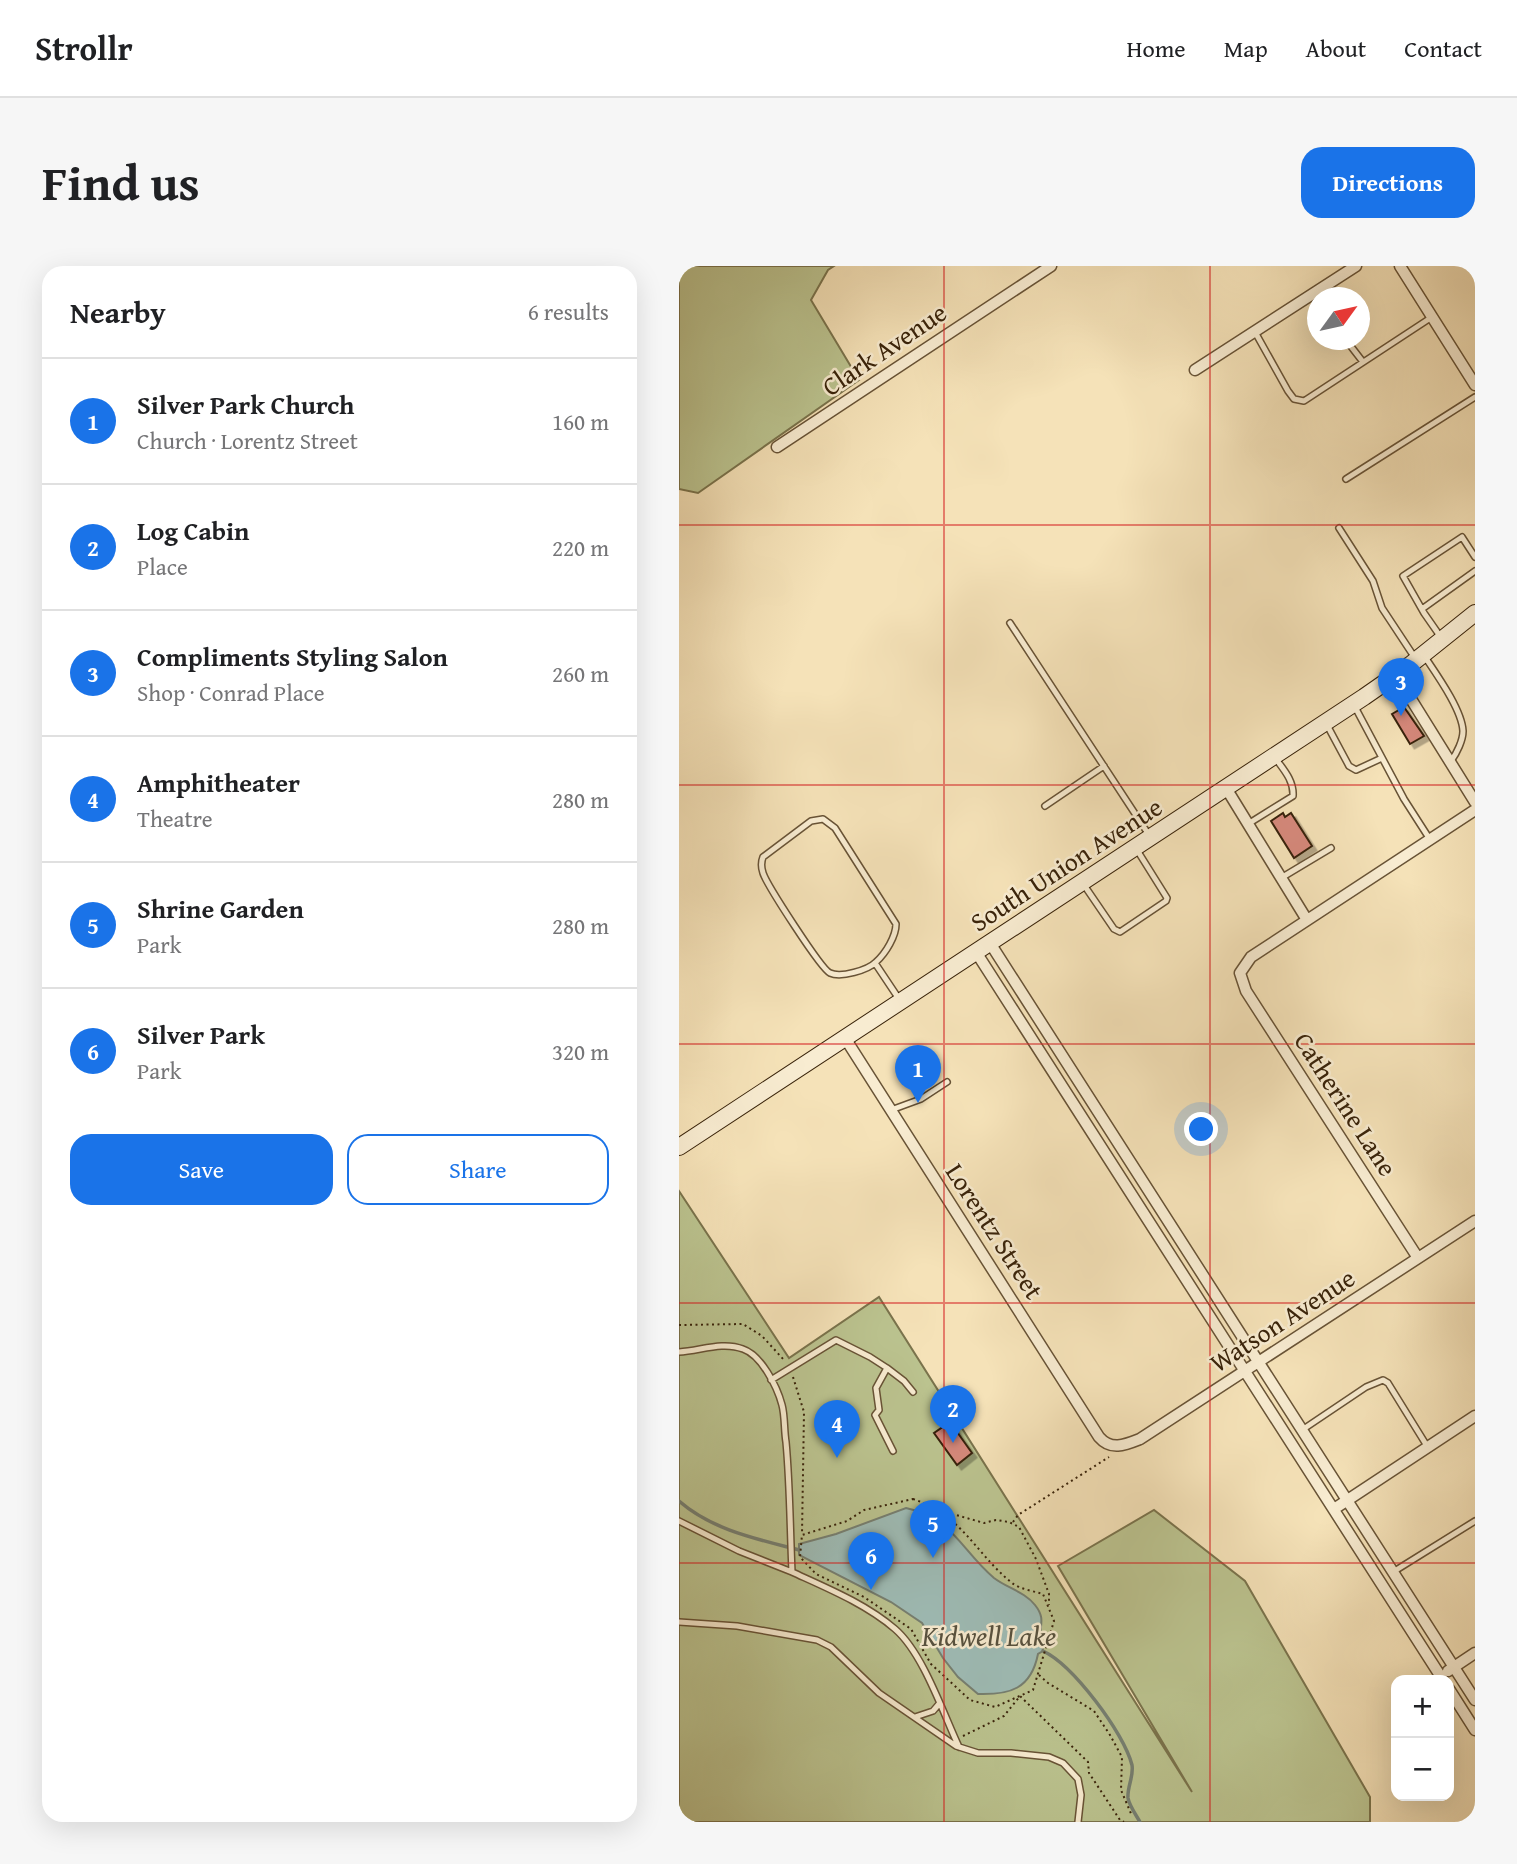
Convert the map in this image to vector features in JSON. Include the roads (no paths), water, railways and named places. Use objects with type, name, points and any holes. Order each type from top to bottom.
[{"type":"main road","name":"South Union Avenue","points":[[679,1147],[1325,723],[1420,658],[1475,613]]},
{"type":"street","name":"Clark Avenue","points":[[777,447],[1051,266]]},
{"type":"street","points":[[1328,287],[1356,266]]},
{"type":"street","points":[[1400,266],[1475,384]]},
{"type":"street","points":[[1195,370],[1307,301]]},
{"type":"street","points":[[1396,675],[1475,802]]},
{"type":"street","points":[[1226,788],[1307,920],[1475,810]]},
{"type":"street","name":"Catherine Lane","points":[[1307,920],[1251,957],[1241,973],[1246,991],[1418,1258]]},
{"type":"street","points":[[983,948],[1051,1038],[1475,1700]]},
{"type":"street","points":[[983,948],[1037,1048],[1440,1675]]},
{"type":"street","name":"Lorentz Street","points":[[845,1038],[1099,1437],[1110,1445]]},
{"type":"street","points":[[1037,1048],[1051,1038]]},
{"type":"street","points":[[1089,1128],[1102,1118]]},
{"type":"street","points":[[1140,1208],[1154,1199]]},
{"type":"street","name":"Watson Avenue","points":[[1110,1445],[1122,1446],[1140,1439],[1475,1221]]},
{"type":"street","points":[[1191,1287],[1204,1278]]},
{"type":"street","points":[[1333,1508],[1475,1416]]},
{"type":"street","points":[[1287,1436],[1301,1429]]},
{"type":"street","points":[[1380,1581],[1393,1572]]},
{"type":"street","points":[[1445,1675],[1475,1653]]},
{"type":"street","points":[[1454,1697],[1475,1730]]},
{"type":"lane","points":[[1255,332],[1294,399],[1304,401],[1431,317]]},
{"type":"lane","points":[[1354,350],[1363,362]]},
{"type":"lane","points":[[1346,479],[1475,397]]},
{"type":"lane","points":[[1339,528],[1373,581],[1382,608],[1460,718],[1463,732],[1456,754],[1450,762]]},
{"type":"lane","points":[[1443,639],[1403,576],[1462,537],[1475,557]]},
{"type":"lane","points":[[1422,609],[1475,571]]},
{"type":"lane","points":[[1010,623],[1150,838]]},
{"type":"lane","points":[[1353,704],[1404,799],[1430,840]]},
{"type":"lane","points":[[1325,723],[1349,766],[1356,770],[1383,758]]},
{"type":"lane","points":[[1248,824],[1293,796],[1289,778],[1274,756]]},
{"type":"lane","points":[[1045,806],[1104,766]]},
{"type":"lane","points":[[823,819],[835,828],[897,924],[896,933],[876,963],[839,974],[825,970],[763,873],[763,857],[811,821],[823,819]]},
{"type":"lane","points":[[1082,883],[1117,932],[1166,901],[1167,898],[1135,848]]},
{"type":"lane","points":[[1281,878],[1331,848]]},
{"type":"lane","points":[[876,963],[900,1002]]},
{"type":"lane","points":[[891,1110],[921,1099],[947,1082]]},
{"type":"lane","points":[[771,1380],[836,1340],[887,1368],[913,1392]]},
{"type":"lane","points":[[679,1352],[718,1345],[741,1348],[752,1353],[771,1380],[782,1405],[788,1463],[792,1572]]},
{"type":"lane","points":[[887,1368],[876,1388],[879,1410],[875,1415],[893,1451]]},
{"type":"lane","points":[[1301,1429],[1366,1387],[1383,1380],[1388,1383],[1428,1447]]},
{"type":"lane","points":[[679,1521],[739,1551],[792,1572],[866,1609],[897,1630],[912,1649],[959,1746]]},
{"type":"lane","points":[[1393,1572],[1475,1521]]},
{"type":"lane","points":[[679,1622],[737,1626],[817,1640],[831,1647],[879,1693],[959,1746],[978,1753],[1024,1754],[1049,1757],[1063,1763],[1078,1779],[1081,1795],[1078,1822]]},
{"type":"lane","points":[[915,1717],[933,1711],[939,1704]]},
{"type":"water","name":"Kidwell Lake","points":[[906,1508],[935,1519],[946,1527],[994,1578],[1026,1597],[1039,1610],[1043,1651],[1038,1654],[1030,1675],[1017,1688],[1000,1693],[978,1694],[958,1677],[943,1658],[922,1623],[891,1602],[799,1555],[799,1544],[836,1534]]},
{"type":"waterway","points":[[679,1501],[720,1526],[799,1550]]},
{"type":"waterway","points":[[1043,1651],[1068,1670],[1082,1685],[1119,1736],[1132,1765],[1128,1794],[1140,1822]]},
{"type":"place","name":"Compliments Styling Salon","points":[[1401,716]]},
{"type":"place","name":"Silver Park Church","points":[[918,1103]]},
{"type":"place","name":"Log Cabin","points":[[953,1443]]},
{"type":"place","name":"Amphitheater","points":[[837,1458]]},
{"type":"place","name":"Shrine Garden","points":[[933,1558]]},
{"type":"place","name":"Silver Park","points":[[871,1590]]}]
